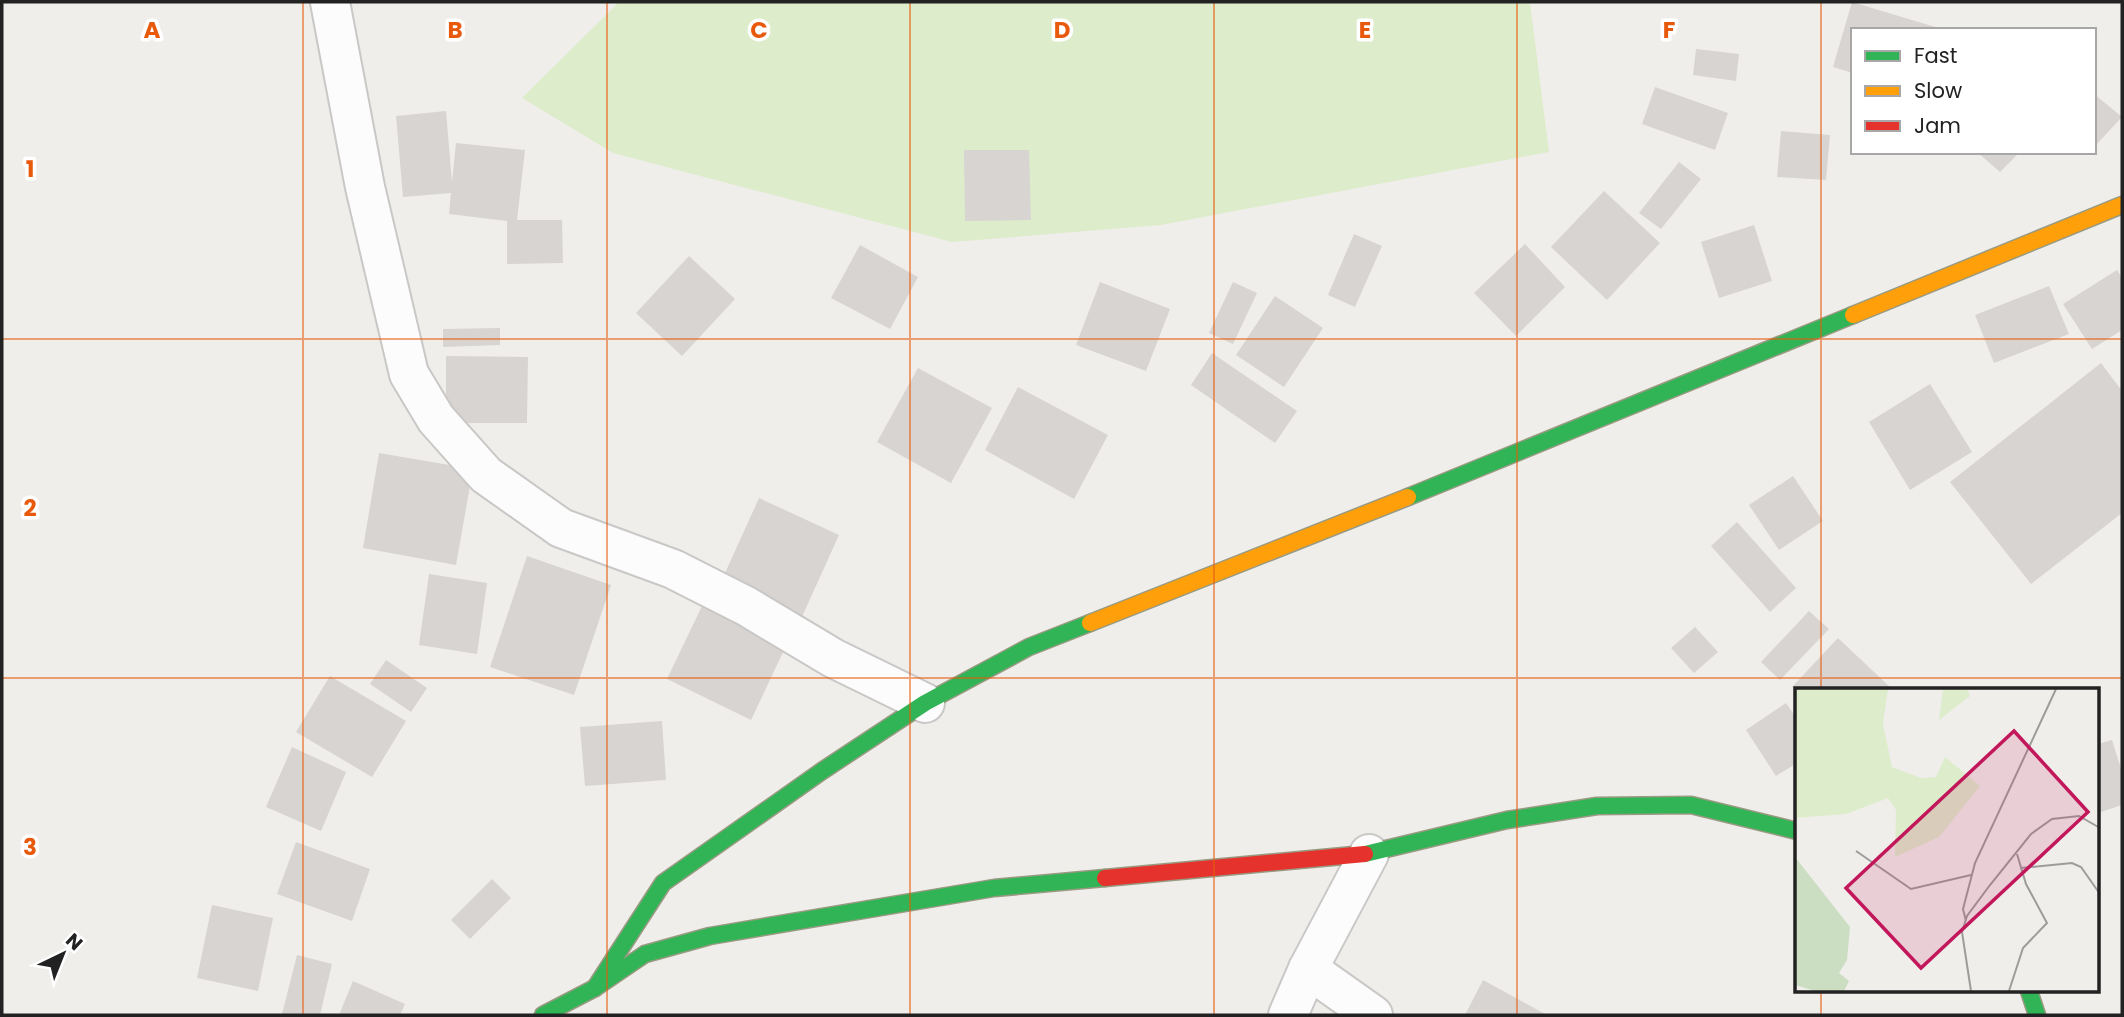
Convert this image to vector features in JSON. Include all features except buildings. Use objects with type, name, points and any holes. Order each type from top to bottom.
[{"type":"main road","points":[[595,988],[663,883],[821,771],[925,704],[1029,647],[1442,484],[2122,205]]},
{"type":"main road","points":[[543,1015],[595,988],[645,954],[710,936],[994,888],[1369,854],[1507,820],[1597,806],[1691,805],[1795,831]]},
{"type":"main road","points":[[2029,992],[2037,1015]]},
{"type":"street","points":[[330,2],[365,187],[409,374],[436,418],[486,475],[561,528],[673,569],[746,606],[833,658],[925,704]]},
{"type":"street","points":[[1288,1015],[1308,969],[1369,854]]},
{"type":"street","points":[[1308,969],[1373,1015]]},
{"type":"green space","points":[[619,2],[1530,2],[1549,152],[1161,225],[952,242],[613,153],[522,98]]},
{"type":"traffic: fast","points":[[1408,497],[1853,315]]},
{"type":"traffic: fast","points":[[595,988],[663,883],[822,771],[925,703],[1029,647],[1090,623]]},
{"type":"traffic: fast","points":[[1365,854],[1507,820],[1597,806],[1691,805],[1795,831]]},
{"type":"traffic: fast","points":[[543,1015],[595,988],[645,954],[710,936],[994,888],[1105,878]]},
{"type":"traffic: fast","points":[[2029,992],[2037,1015]]},
{"type":"traffic: slow","points":[[1853,315],[2122,205]]},
{"type":"traffic: slow","points":[[1090,623],[1408,497]]},
{"type":"traffic: jam","points":[[1105,878],[1365,854]]}]
